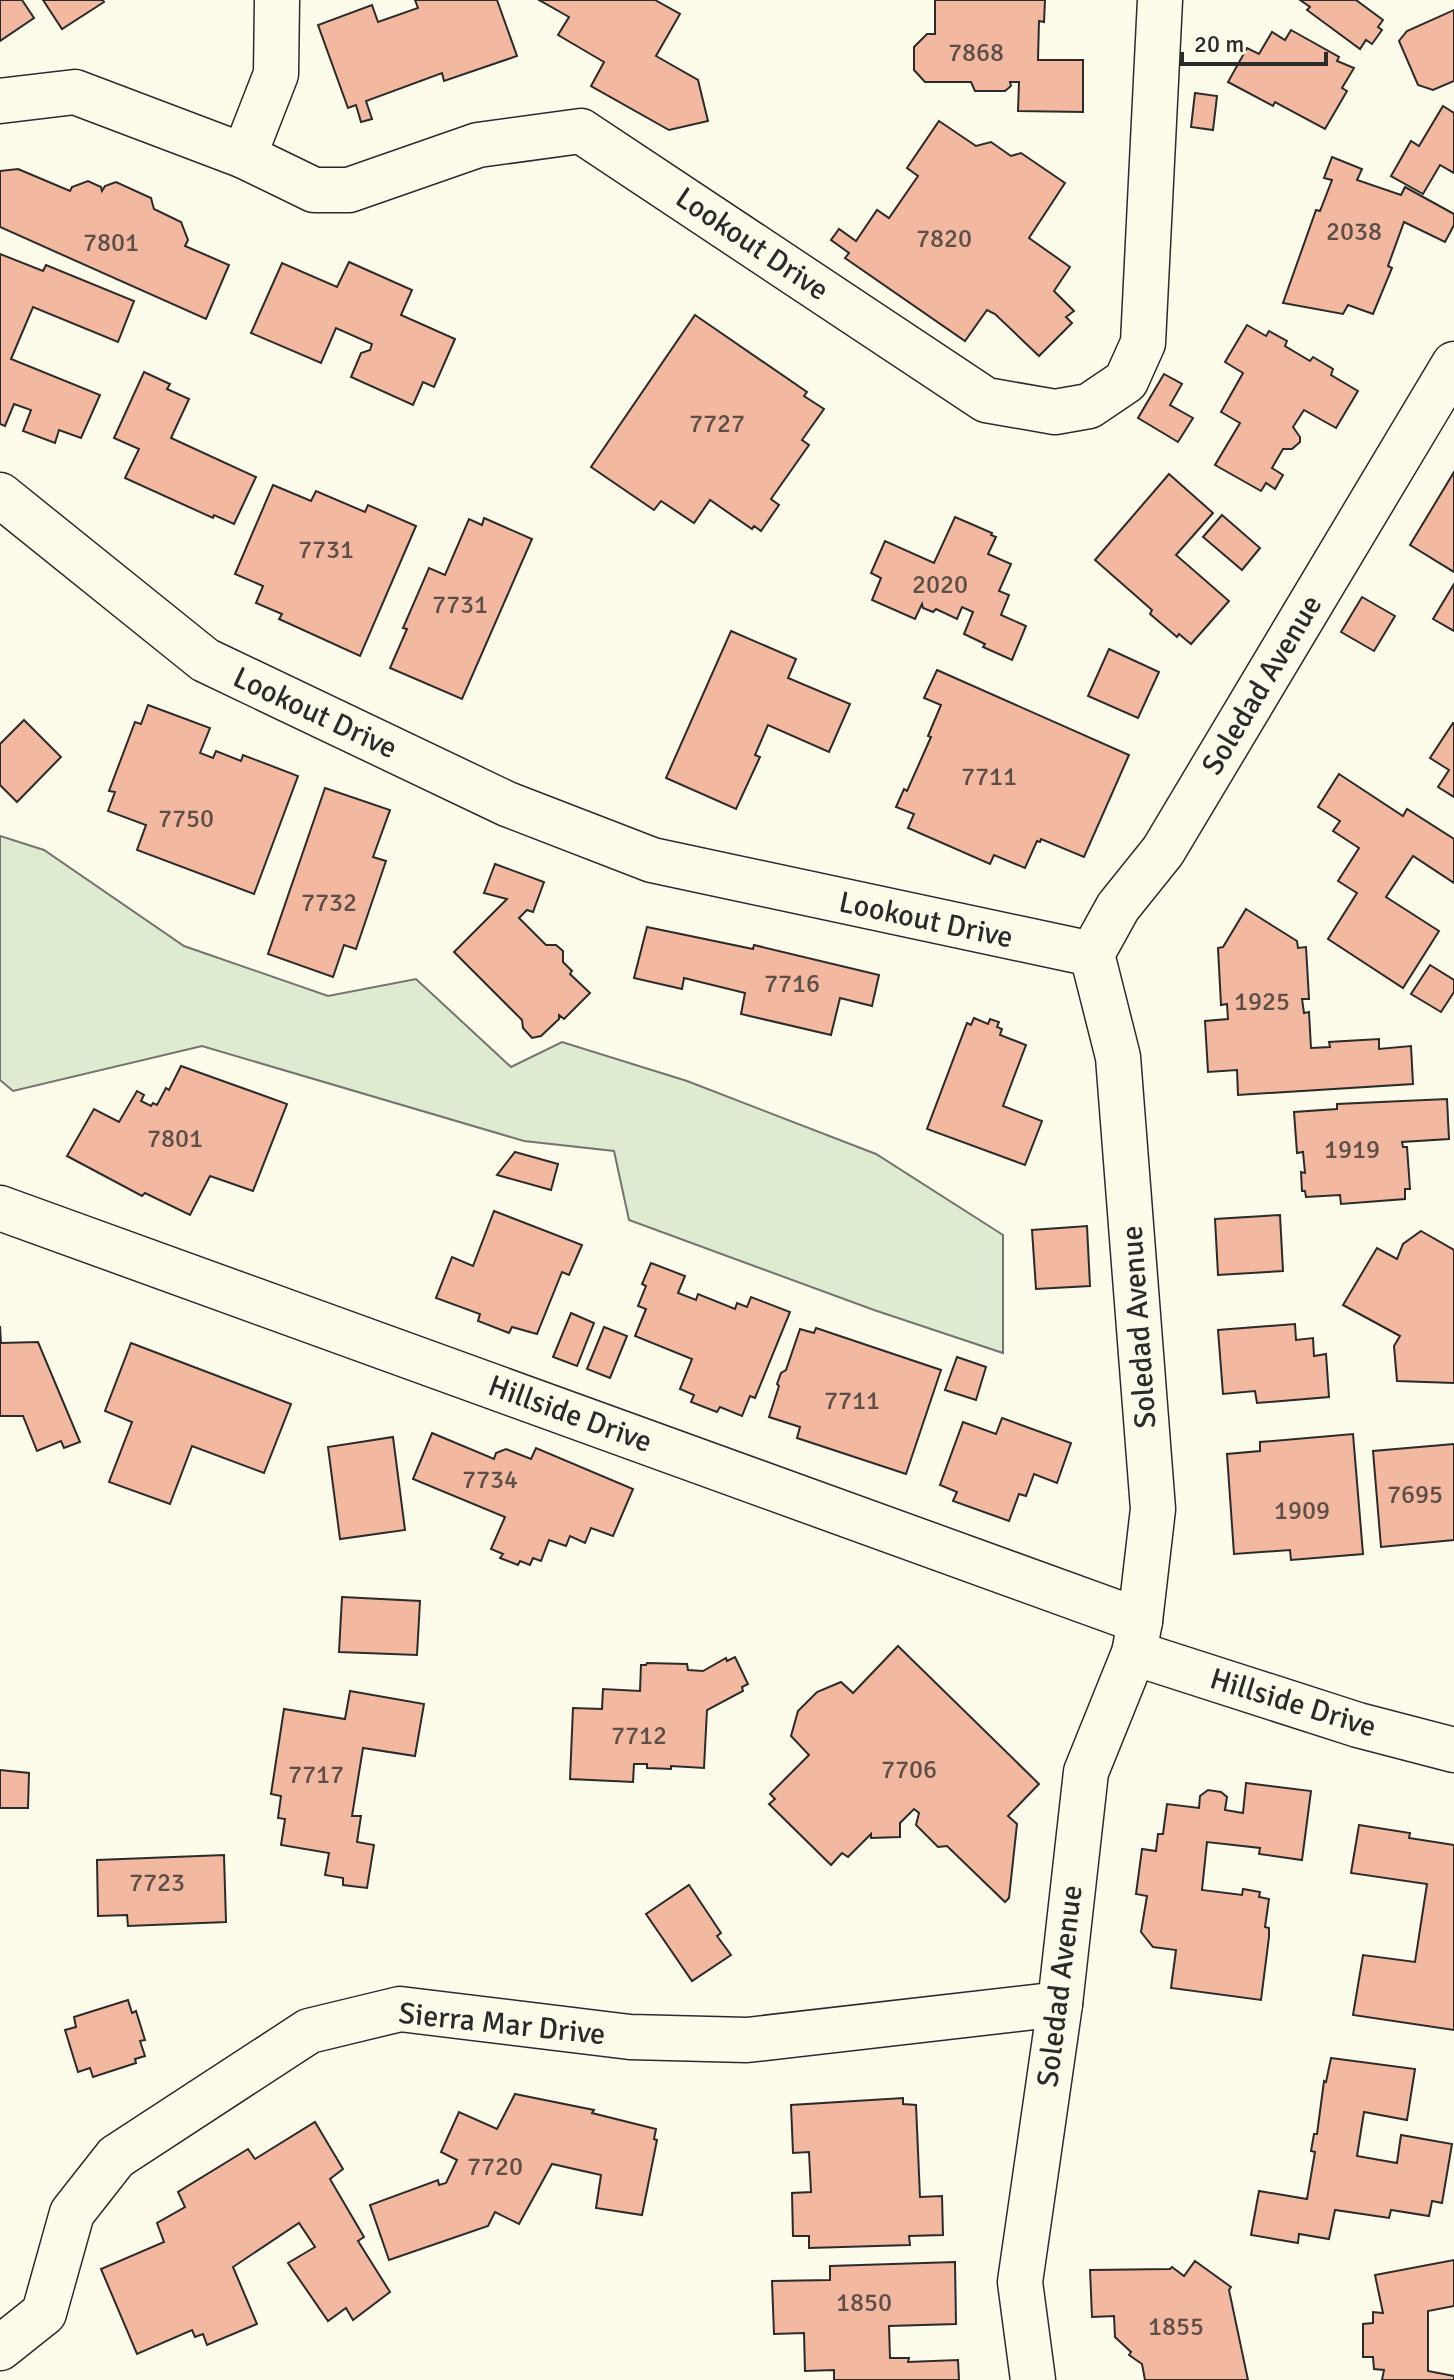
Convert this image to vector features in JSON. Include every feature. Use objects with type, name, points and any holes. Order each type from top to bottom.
[{"type":"street","points":[[244,156],[276,74],[277,0]]},
{"type":"street","name":"Lookout Drive","points":[[0,101],[75,92],[244,156],[314,190],[349,190],[478,145],[581,131],[986,400],[1055,412],[1089,406],[1126,381],[1143,343],[1160,0]]},
{"type":"street","name":"Soledad Avenue","points":[[1033,2380],[1020,2282],[1060,2004],[1086,1772],[1137,1637],[1153,1509],[1118,1057],[1092,954],[1118,907],[1163,851],[1454,364]]},
{"type":"street","name":"Lookout Drive","points":[[0,495],[205,660],[507,804],[652,860],[1092,954]]},
{"type":"street","name":"Hillside Drive","points":[[0,1208],[1137,1637],[1358,1725],[1454,1750]]},
{"type":"street","name":"Sierra Mar Drive","points":[[0,2348],[44,2313],[72,2213],[116,2157],[309,2031],[400,2009],[630,2037],[747,2040],[1060,2004]]},
{"type":"green space","points":[[0,836],[44,850],[184,946],[328,996],[416,979],[511,1067],[562,1042],[687,1081],[876,1154],[1003,1235],[1003,1353],[874,1310],[629,1220],[614,1151],[524,1141],[202,1046],[13,1091],[0,1080]]},
{"type":"building","points":[[0,0],[22,0],[34,18],[0,41]]},
{"type":"building","points":[[43,0],[103,0],[104,2],[62,29]]},
{"type":"building","points":[[415,0],[497,0],[517,56],[444,81],[442,73],[366,101],[372,119],[361,122],[356,105],[348,108],[318,25],[372,5],[378,22],[418,8]]},
{"type":"building","points":[[539,0],[655,0],[680,14],[656,56],[698,80],[708,121],[669,130],[591,86],[604,62],[558,35],[569,17]]},
{"type":"building","points":[[935,0],[1045,0],[1044,22],[1039,21],[1038,60],[1083,60],[1083,112],[1018,111],[1019,82],[1010,82],[1011,86],[1005,91],[975,91],[971,82],[925,82],[914,70],[914,47],[927,34],[935,34]]},
{"type":"building","points":[[1300,0],[1356,0],[1383,20],[1378,27],[1382,30],[1372,44],[1366,40],[1360,49],[1307,10],[1310,7]]},
{"type":"building","points":[[1454,10],[1454,81],[1433,90],[1418,85],[1399,41],[1407,31]]},
{"type":"building","points":[[1291,30],[1339,57],[1337,61],[1354,68],[1342,88],[1347,91],[1325,129],[1275,102],[1273,106],[1228,82],[1247,48],[1259,54],[1272,32],[1285,40]]},
{"type":"building","points":[[1195,93],[1217,96],[1213,130],[1191,127]]},
{"type":"building","points":[[1443,106],[1454,113],[1454,173],[1440,165],[1423,194],[1391,176],[1411,141],[1419,146]]},
{"type":"building","points":[[939,121],[976,146],[991,142],[1011,156],[1021,153],[1065,183],[1029,238],[1070,267],[1054,291],[1074,311],[1066,317],[1072,323],[1039,356],[987,310],[965,341],[845,258],[849,253],[831,240],[839,229],[856,241],[877,210],[889,218],[918,176],[907,168]]},
{"type":"building","points":[[1332,157],[1362,169],[1357,180],[1401,195],[1405,187],[1454,214],[1454,225],[1445,242],[1404,222],[1388,266],[1392,268],[1373,314],[1348,305],[1343,314],[1283,303],[1316,210],[1320,211],[1332,180],[1324,178]]},
{"type":"building","points":[[18,169],[70,191],[72,187],[88,181],[101,187],[102,191],[105,186],[116,182],[151,198],[154,209],[181,222],[188,240],[185,246],[229,265],[206,319],[0,227],[0,171]]},
{"type":"building","points":[[0,254],[43,271],[46,265],[134,301],[118,342],[33,307],[11,359],[100,395],[81,438],[59,430],[55,443],[23,431],[31,410],[14,404],[5,426],[0,424]]},
{"type":"building","points":[[349,262],[412,290],[401,315],[455,339],[434,387],[423,382],[413,405],[351,377],[361,353],[370,350],[372,344],[336,328],[321,363],[251,333],[282,263],[337,287]]},
{"type":"building","points":[[695,315],[807,392],[804,396],[824,409],[802,440],[809,445],[771,499],[779,505],[761,531],[754,526],[752,529],[710,500],[694,523],[661,501],[654,510],[591,467]]},
{"type":"building","points":[[1247,325],[1266,336],[1269,331],[1287,341],[1285,346],[1310,361],[1313,357],[1333,369],[1331,375],[1358,391],[1336,428],[1304,410],[1293,427],[1300,442],[1292,449],[1283,449],[1272,468],[1283,475],[1275,489],[1266,483],[1261,491],[1215,465],[1240,423],[1221,412],[1243,373],[1225,362]]},
{"type":"building","points":[[144,372],[170,384],[167,389],[189,399],[171,438],[256,477],[234,524],[214,515],[213,518],[125,478],[139,449],[114,438]]},
{"type":"building","points":[[1164,374],[1182,384],[1170,405],[1193,418],[1178,442],[1138,418]]},
{"type":"building","points":[[1454,472],[1454,572],[1410,545]]},
{"type":"building","points":[[1169,474],[1213,513],[1176,555],[1229,601],[1191,644],[1179,634],[1177,637],[1150,614],[1152,610],[1095,560]]},
{"type":"building","points":[[273,485],[311,501],[316,491],[365,512],[368,505],[416,526],[360,656],[279,619],[282,614],[256,603],[263,586],[235,574]]},
{"type":"building","points":[[1222,515],[1260,548],[1242,570],[1203,537]]},
{"type":"building","points":[[955,517],[992,533],[996,537],[988,554],[1011,564],[999,591],[1009,595],[1001,615],[1026,626],[1012,660],[964,634],[973,612],[962,607],[957,619],[936,609],[933,612],[923,608],[922,604],[915,619],[872,600],[881,578],[871,573],[885,541],[934,563]]},
{"type":"building","points":[[484,518],[532,539],[462,699],[390,668],[407,629],[403,628],[429,568],[445,575],[469,519],[482,525]]},
{"type":"building","points":[[1454,584],[1454,631],[1433,619]]},
{"type":"building","points":[[1362,597],[1395,616],[1374,651],[1341,632]]},
{"type":"building","points":[[731,631],[796,659],[788,678],[850,704],[829,752],[768,725],[755,755],[760,757],[736,809],[666,778]]},
{"type":"building","points":[[1109,649],[1159,672],[1138,718],[1088,696]]},
{"type":"building","points":[[937,670],[1129,755],[1084,857],[1041,839],[1037,841],[1025,868],[994,855],[990,864],[908,828],[914,814],[896,807],[904,789],[907,791],[931,737],[928,736],[941,705],[924,698]]},
{"type":"building","points":[[148,705],[210,728],[200,753],[213,758],[216,751],[241,761],[243,755],[298,776],[254,894],[137,850],[146,825],[108,811],[115,792],[109,791],[135,722],[141,724]]},
{"type":"building","points":[[24,720],[61,757],[17,802],[0,785],[0,744]]},
{"type":"building","points":[[1453,723],[1454,797],[1438,787],[1449,770],[1430,758]]},
{"type":"building","points":[[1339,774],[1403,816],[1407,809],[1454,839],[1454,883],[1413,856],[1386,897],[1439,931],[1403,988],[1328,939],[1357,893],[1338,881],[1359,848],[1333,831],[1340,821],[1318,807]]},
{"type":"building","points":[[325,788],[390,810],[373,857],[386,861],[356,949],[344,945],[333,977],[268,954]]},
{"type":"building","points":[[495,864],[544,882],[533,912],[527,910],[519,918],[546,945],[556,945],[563,951],[563,962],[572,971],[570,974],[590,993],[564,1019],[559,1015],[559,1019],[541,1036],[532,1038],[523,1028],[522,1020],[454,952],[507,899],[484,893]]},
{"type":"building","points":[[1246,909],[1297,941],[1298,948],[1306,947],[1309,999],[1302,999],[1304,1013],[1309,1012],[1311,1048],[1330,1047],[1329,1042],[1379,1039],[1379,1049],[1411,1046],[1413,1084],[1238,1095],[1237,1070],[1208,1072],[1205,1021],[1228,1019],[1227,1004],[1221,1005],[1218,948],[1223,947]]},
{"type":"building","points":[[647,927],[753,949],[754,945],[879,975],[872,1006],[840,998],[831,1035],[741,1014],[745,993],[684,978],[682,989],[634,978]]},
{"type":"building","points":[[1430,965],[1454,980],[1454,992],[1441,1012],[1411,994]]},
{"type":"building","points":[[974,1018],[988,1024],[990,1019],[999,1022],[997,1027],[1002,1029],[1000,1035],[1026,1045],[1003,1106],[1042,1121],[1025,1165],[927,1129],[967,1023],[971,1025]]},
{"type":"building","points":[[181,1066],[287,1104],[253,1191],[210,1176],[190,1215],[145,1193],[142,1196],[67,1156],[94,1109],[119,1122],[137,1091],[144,1095],[141,1101],[151,1106],[153,1103],[157,1105]]},
{"type":"building","points":[[1447,1099],[1449,1139],[1402,1142],[1403,1147],[1407,1147],[1410,1189],[1405,1189],[1405,1199],[1341,1204],[1340,1195],[1306,1197],[1305,1191],[1302,1191],[1301,1172],[1305,1173],[1303,1152],[1297,1153],[1294,1112],[1337,1109],[1337,1104]]},
{"type":"building","points":[[515,1152],[558,1164],[551,1190],[497,1175]]},
{"type":"building","points":[[494,1211],[582,1245],[569,1275],[562,1272],[537,1334],[512,1327],[509,1333],[478,1321],[480,1314],[436,1298],[452,1257],[473,1266]]},
{"type":"building","points":[[1280,1215],[1283,1271],[1218,1275],[1215,1219]]},
{"type":"building","points":[[1087,1226],[1090,1286],[1036,1289],[1032,1230]]},
{"type":"building","points":[[1421,1231],[1454,1250],[1454,1383],[1397,1381],[1394,1346],[1400,1336],[1343,1305],[1377,1248],[1397,1259],[1403,1244]]},
{"type":"building","points":[[651,1263],[685,1276],[678,1293],[696,1300],[698,1294],[735,1309],[737,1303],[747,1307],[751,1297],[790,1312],[755,1398],[750,1396],[742,1416],[720,1407],[717,1412],[691,1402],[694,1395],[680,1389],[692,1359],[635,1336],[646,1309],[638,1306],[646,1286],[642,1284]]},
{"type":"building","points":[[571,1313],[594,1323],[577,1366],[553,1357]]},
{"type":"building","points":[[1295,1324],[1296,1340],[1313,1338],[1314,1356],[1326,1354],[1329,1397],[1257,1403],[1255,1391],[1223,1394],[1218,1330]]},
{"type":"building","points":[[0,1326],[1,1343],[38,1342],[80,1442],[64,1448],[61,1441],[37,1451],[23,1416],[0,1416]]},
{"type":"building","points":[[604,1327],[627,1336],[610,1378],[587,1369]]},
{"type":"building","points":[[816,1328],[941,1370],[906,1474],[797,1438],[800,1427],[769,1417],[779,1386],[777,1384],[781,1373],[786,1370],[800,1329],[814,1333]]},
{"type":"building","points":[[131,1343],[291,1404],[264,1473],[192,1446],[170,1504],[109,1482],[132,1422],[105,1411]]},
{"type":"building","points":[[957,1357],[986,1367],[976,1400],[945,1390]]},
{"type":"building","points":[[1002,1418],[1071,1443],[1057,1483],[1034,1474],[1026,1496],[1019,1494],[1009,1521],[953,1501],[957,1492],[940,1485],[963,1422],[996,1434]]},
{"type":"building","points":[[432,1433],[494,1459],[496,1453],[506,1449],[531,1459],[536,1448],[633,1489],[613,1536],[591,1528],[585,1543],[570,1536],[566,1546],[549,1540],[541,1561],[533,1558],[530,1565],[520,1561],[518,1565],[500,1558],[503,1554],[491,1549],[505,1517],[413,1479]]},
{"type":"building","points":[[1353,1434],[1363,1554],[1291,1560],[1290,1550],[1234,1554],[1227,1454],[1260,1451],[1260,1442]]},
{"type":"building","points":[[393,1437],[405,1530],[340,1539],[328,1447]]},
{"type":"building","points":[[1454,1444],[1454,1540],[1381,1547],[1373,1451]]},
{"type":"building","points":[[342,1597],[420,1601],[417,1655],[339,1652]]},
{"type":"building","points":[[898,1646],[1039,1784],[1008,1816],[1017,1824],[1009,1898],[1005,1902],[947,1846],[938,1847],[916,1825],[919,1813],[914,1809],[900,1823],[900,1837],[871,1838],[871,1834],[848,1857],[842,1853],[831,1865],[769,1804],[775,1799],[770,1794],[809,1755],[791,1736],[798,1711],[817,1692],[841,1682],[853,1693]]},
{"type":"building","points":[[735,1657],[748,1684],[742,1687],[743,1691],[707,1710],[704,1768],[647,1768],[647,1764],[634,1764],[633,1782],[570,1779],[573,1708],[602,1709],[603,1689],[640,1691],[641,1665],[647,1663],[687,1664],[688,1670],[703,1671],[726,1658],[727,1661]]},
{"type":"building","points":[[350,1691],[424,1704],[415,1756],[363,1748],[352,1816],[361,1816],[357,1842],[374,1845],[367,1888],[343,1885],[343,1878],[325,1875],[329,1853],[281,1845],[285,1819],[278,1818],[281,1796],[271,1794],[284,1709],[345,1719]]},
{"type":"building","points":[[0,1770],[29,1773],[28,1808],[0,1808]]},
{"type":"building","points":[[1246,1783],[1311,1791],[1302,1860],[1259,1854],[1260,1848],[1207,1842],[1202,1890],[1242,1895],[1243,1889],[1260,1892],[1259,1897],[1269,1899],[1265,1927],[1269,1928],[1269,1937],[1261,2000],[1171,1988],[1176,1950],[1153,1947],[1141,1932],[1147,1896],[1136,1894],[1142,1849],[1156,1851],[1158,1834],[1163,1834],[1167,1804],[1199,1808],[1200,1796],[1208,1790],[1221,1792],[1227,1797],[1225,1810],[1243,1813]]},
{"type":"building","points":[[1359,1825],[1410,1833],[1409,1838],[1454,1845],[1454,2030],[1353,2015],[1363,1955],[1415,1962],[1427,1884],[1351,1873]]},
{"type":"building","points":[[224,1855],[226,1922],[128,1926],[127,1915],[98,1916],[97,1860]]},
{"type":"building","points":[[689,1885],[721,1933],[717,1936],[731,1955],[692,1981],[646,1914]]},
{"type":"building","points":[[128,2000],[132,2013],[136,2011],[145,2040],[140,2041],[145,2056],[135,2059],[136,2063],[93,2077],[90,2068],[78,2072],[65,2030],[76,2027],[74,2017]]},
{"type":"building","points":[[1331,2058],[1415,2069],[1407,2120],[1364,2112],[1357,2156],[1397,2163],[1401,2135],[1452,2144],[1442,2203],[1432,2201],[1429,2216],[1391,2210],[1389,2218],[1335,2210],[1329,2239],[1299,2234],[1298,2243],[1251,2235],[1259,2191],[1307,2199],[1315,2152],[1311,2151]]},
{"type":"building","points":[[515,2094],[594,2110],[592,2113],[656,2129],[654,2139],[657,2140],[642,2215],[596,2208],[601,2175],[552,2164],[519,2224],[495,2212],[488,2226],[389,2260],[370,2205],[438,2180],[439,2185],[446,2183],[457,2160],[441,2152],[459,2112],[497,2129]]},
{"type":"building","points":[[903,2098],[903,2104],[916,2105],[920,2197],[942,2196],[943,2235],[909,2236],[910,2245],[809,2248],[809,2236],[793,2236],[792,2193],[811,2192],[809,2152],[793,2153],[791,2105]]},
{"type":"building","points":[[315,2122],[343,2169],[330,2179],[364,2237],[358,2241],[390,2292],[353,2320],[346,2308],[328,2321],[288,2263],[315,2247],[299,2223],[233,2267],[257,2324],[207,2345],[203,2334],[195,2337],[192,2330],[137,2354],[101,2269],[164,2242],[157,2223],[185,2207],[178,2192],[248,2149],[255,2159]]},
{"type":"building","points":[[1454,2260],[1454,2306],[1428,2311],[1428,2371],[1454,2376],[1454,2380],[1382,2380],[1384,2370],[1374,2369],[1373,2357],[1363,2357],[1363,2324],[1373,2323],[1373,2312],[1383,2313],[1375,2275]]},
{"type":"building","points":[[1195,2261],[1231,2287],[1229,2290],[1248,2380],[1145,2380],[1142,2364],[1129,2355],[1131,2352],[1115,2337],[1114,2316],[1092,2317],[1090,2270],[1172,2267],[1184,2276]]},
{"type":"building","points":[[955,2262],[956,2324],[889,2326],[890,2358],[909,2358],[908,2362],[958,2360],[959,2380],[834,2380],[834,2370],[805,2371],[804,2333],[774,2334],[772,2281],[830,2280],[830,2266]]}]
